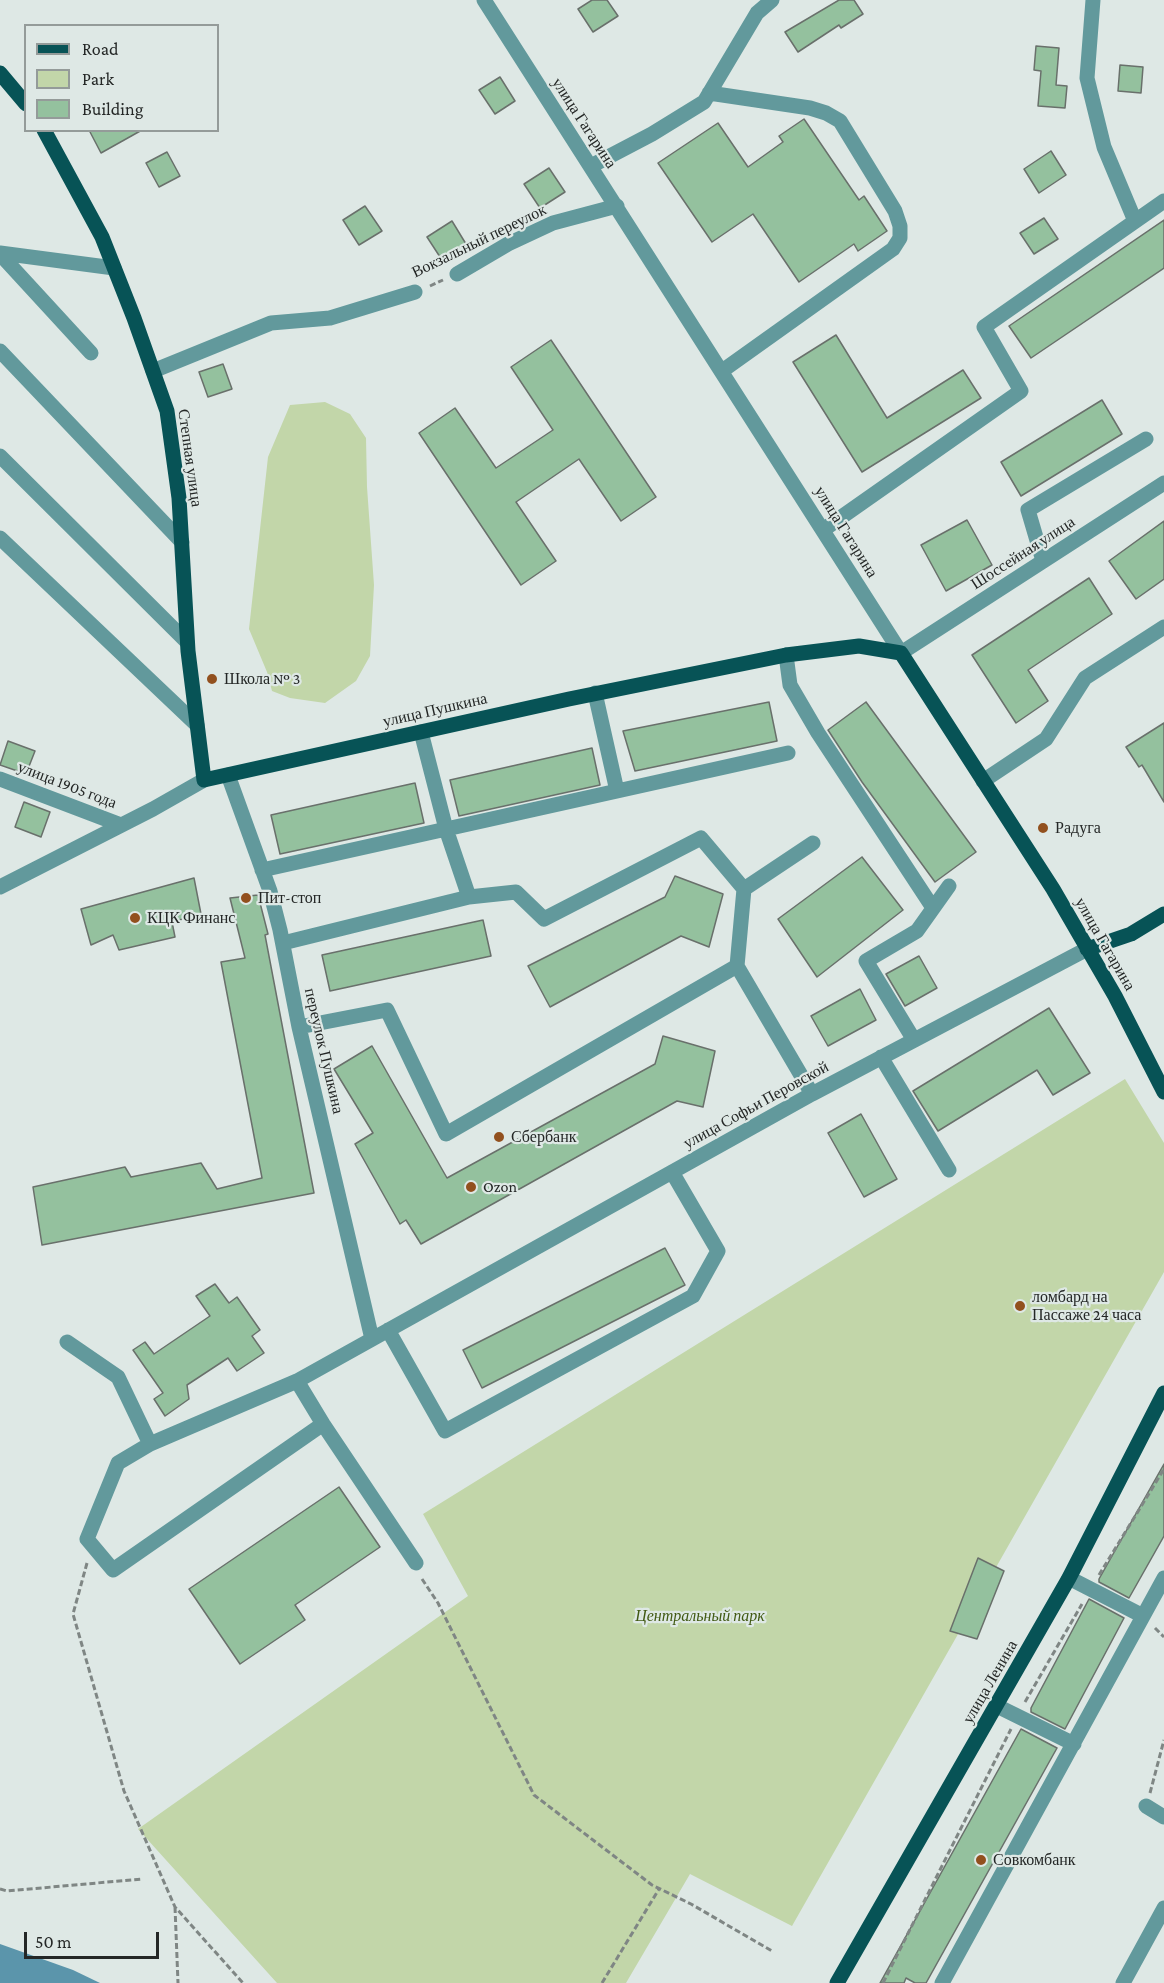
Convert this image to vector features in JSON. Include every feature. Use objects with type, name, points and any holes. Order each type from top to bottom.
[{"type":"main road","points":[[0,74],[24,102]]},
{"type":"main road","name":"Степная улица","points":[[45,132],[102,237],[167,411],[179,498],[188,642],[204,780]]},
{"type":"main road","name":"улица Пушкина","points":[[204,780],[595,693],[786,655],[859,646],[901,653]]},
{"type":"main road","name":"улица Гагарина","points":[[901,653],[1053,889],[1116,996],[1164,1092]]},
{"type":"main road","name":"улица Софьи Перовской","points":[[1087,949],[1131,934],[1164,914]]},
{"type":"main road","name":"улица Ленина","points":[[837,1983],[1069,1578],[1160,1410],[1164,1393]]},
{"type":"street","name":"улица Гагарина","points":[[484,0],[901,653]]},
{"type":"street","points":[[591,166],[661,129],[704,102],[757,13],[772,0]]},
{"type":"street","points":[[1093,0],[1087,78],[1104,147],[1135,221]]},
{"type":"street","points":[[709,93],[810,108],[840,121],[895,211],[900,226],[900,238],[893,249],[722,371]]},
{"type":"street","points":[[823,530],[1021,391],[984,327],[1164,201]]},
{"type":"street","name":"Вокзальный переулок","points":[[456,274],[508,244],[553,223],[617,206]]},
{"type":"street","points":[[0,253],[114,268]]},
{"type":"street","points":[[0,253],[91,352]]},
{"type":"street","name":"Вокзальный переулок","points":[[153,371],[271,323],[330,318],[415,292]]},
{"type":"street","points":[[0,351],[182,542]]},
{"type":"street","points":[[1044,561],[1028,510],[1146,439]]},
{"type":"street","points":[[0,456],[188,642]]},
{"type":"street","name":"Шоссейная улица","points":[[901,653],[1164,483]]},
{"type":"street","points":[[0,538],[197,725]]},
{"type":"street","points":[[983,781],[1046,739],[1085,678],[1164,627]]},
{"type":"street","points":[[786,655],[790,685],[818,734],[933,908]]},
{"type":"street","points":[[595,693],[617,791]]},
{"type":"street","points":[[421,732],[446,829],[469,897]]},
{"type":"street","points":[[262,870],[788,753]]},
{"type":"street","name":"переулок Пушкина","points":[[228,775],[262,870],[283,943],[299,1027],[372,1339]]},
{"type":"street","name":"улица 1905 года","points":[[0,779],[121,825]]},
{"type":"street","name":"улица Пушкина","points":[[0,887],[204,780]]},
{"type":"street","points":[[283,943],[469,897],[516,892],[544,919],[701,838],[744,889],[737,966],[812,1094]]},
{"type":"street","points":[[744,889],[813,843]]},
{"type":"street","points":[[914,1040],[866,961],[917,930],[949,886]]},
{"type":"street","name":"улица Софьи Перовской","points":[[92,1544],[87,1539],[118,1462],[150,1444],[297,1381],[812,1094],[1087,949]]},
{"type":"street","points":[[299,1027],[387,1010],[446,1134],[737,966]]},
{"type":"street","points":[[881,1058],[949,1170]]},
{"type":"street","points":[[388,1330],[445,1431],[693,1296],[718,1251],[672,1172]]},
{"type":"street","points":[[67,1342],[118,1377],[150,1444]]},
{"type":"street","points":[[297,1381],[417,1568]]},
{"type":"street","points":[[92,1544],[113,1570],[323,1424]]},
{"type":"street","points":[[1069,1578],[1143,1616]]},
{"type":"street","points":[[942,1983],[1164,1578]]},
{"type":"street","points":[[997,1706],[1074,1744]]},
{"type":"street","points":[[1146,1806],[1164,1817]]},
{"type":"street","points":[[1123,1983],[1164,1908]]},
{"type":"path","name":"Вокзальный переулок","points":[[415,292],[456,274]]},
{"type":"path","points":[[92,1544],[73,1614],[124,1791],[175,1907],[243,1983]]},
{"type":"path","points":[[417,1568],[438,1603],[534,1795],[659,1888],[772,1951]]},
{"type":"path","points":[[1146,1806],[1164,1740]]},
{"type":"path","points":[[0,1889],[7,1891],[142,1879]]},
{"type":"path","points":[[602,1983],[659,1888]]},
{"type":"path","points":[[175,1907],[178,1983]]},
{"type":"green space","points":[[325,402],[350,414],[366,438],[374,585],[370,656],[356,681],[325,703],[290,698],[272,691],[267,672],[249,629],[268,457],[290,405]]},
{"type":"green space","name":"Центральный парк","points":[[1125,1079],[1164,1143],[1164,1272],[792,1926],[690,1874],[626,1983],[277,1983],[138,1829],[468,1596],[423,1514]]},
{"type":"water","points":[[0,1944],[73,1970],[100,1983],[0,1983]]},
{"type":"building","points":[[592,0],[607,0],[618,16],[593,32],[578,9]]},
{"type":"building","points":[[839,0],[854,0],[863,14],[841,28],[839,25],[798,52],[785,32]]},
{"type":"building","points":[[1036,46],[1059,48],[1056,85],[1067,86],[1065,108],[1038,106],[1041,71],[1034,70]]},
{"type":"building","points":[[1120,65],[1143,67],[1141,93],[1118,91]]},
{"type":"building","points":[[500,77],[515,101],[495,114],[479,90]]},
{"type":"building","points":[[804,119],[859,200],[864,196],[887,231],[858,251],[854,244],[799,282],[753,214],[712,242],[658,163],[718,123],[748,167],[783,142],[779,136]]},
{"type":"building","points":[[90,132],[138,132],[101,153]]},
{"type":"building","points":[[1051,151],[1066,175],[1039,193],[1024,169]]},
{"type":"building","points":[[167,152],[180,176],[159,187],[146,163]]},
{"type":"building","points":[[549,168],[565,192],[540,208],[524,184]]},
{"type":"building","points":[[365,206],[382,231],[359,245],[343,220]]},
{"type":"building","points":[[1044,218],[1058,239],[1034,254],[1020,233]]},
{"type":"building","points":[[1164,220],[1164,268],[1031,358],[1009,326]]},
{"type":"building","points":[[452,221],[466,244],[442,260],[427,237]]},
{"type":"building","points":[[836,335],[887,418],[963,370],[981,398],[862,472],[793,362]]},
{"type":"building","points":[[551,340],[656,497],[621,521],[579,459],[516,502],[556,561],[521,585],[419,433],[455,408],[496,468],[553,430],[511,367]]},
{"type":"building","points":[[223,364],[232,389],[208,397],[199,372]]},
{"type":"building","points":[[1102,400],[1122,434],[1021,496],[1001,462]]},
{"type":"building","points":[[967,520],[992,565],[946,591],[921,545]]},
{"type":"building","points":[[1164,521],[1164,579],[1136,599],[1109,561]]},
{"type":"building","points":[[1089,578],[1112,614],[1028,670],[1048,701],[1016,723],[972,655]]},
{"type":"building","points":[[769,702],[777,741],[635,771],[623,731]]},
{"type":"building","points":[[866,702],[976,852],[935,882],[862,782],[828,730]]},
{"type":"building","points":[[1164,723],[1164,802],[1142,765],[1139,767],[1126,747]]},
{"type":"building","points":[[8,741],[35,751],[26,774],[0,765]]},
{"type":"building","points":[[592,748],[600,785],[459,816],[450,780]]},
{"type":"building","points":[[415,783],[424,823],[280,854],[271,815]]},
{"type":"building","points":[[24,802],[50,812],[41,837],[15,827]]},
{"type":"building","points":[[862,857],[903,910],[817,977],[778,919]]},
{"type":"building","points":[[675,876],[723,894],[709,947],[681,936],[550,1007],[528,966],[665,897]]},
{"type":"building","name":"КЦК Финанс","points":[[194,878],[201,914],[172,922],[175,937],[119,950],[113,935],[91,945],[81,909]]},
{"type":"building","points":[[258,895],[268,934],[265,935],[314,1193],[42,1245],[33,1187],[125,1167],[131,1177],[201,1163],[217,1189],[262,1178],[221,962],[245,958],[230,898]]},
{"type":"building","points":[[483,920],[491,956],[330,991],[322,955]]},
{"type":"building","points":[[919,956],[937,988],[905,1006],[886,974]]},
{"type":"building","points":[[860,989],[876,1020],[828,1046],[811,1016]]},
{"type":"building","points":[[1049,1008],[1090,1073],[1053,1095],[1037,1070],[938,1131],[913,1091]]},
{"type":"building","points":[[663,1036],[715,1051],[703,1107],[677,1101],[421,1244],[406,1220],[400,1224],[355,1144],[373,1133],[334,1069],[372,1046],[447,1178],[655,1064]]},
{"type":"building","points":[[861,1114],[897,1179],[864,1197],[828,1133]]},
{"type":"building","points":[[665,1248],[685,1285],[482,1388],[463,1350]]},
{"type":"building","points":[[215,1284],[229,1303],[237,1297],[260,1330],[252,1336],[264,1353],[237,1371],[228,1358],[187,1385],[189,1399],[165,1416],[154,1399],[163,1393],[133,1350],[145,1342],[154,1354],[210,1316],[196,1296]]},
{"type":"building","points":[[1164,1464],[1164,1536],[1129,1598],[1099,1582],[1099,1579]]},
{"type":"building","points":[[339,1487],[380,1547],[295,1605],[305,1620],[240,1664],[189,1589]]},
{"type":"building","points":[[978,1558],[1004,1571],[977,1639],[950,1631]]},
{"type":"building","points":[[1089,1599],[1124,1618],[1065,1729],[1031,1712],[1031,1708]]},
{"type":"building","points":[[1021,1729],[1057,1748],[926,1983],[915,1983],[906,1978],[904,1983],[880,1983]]},
{"type":"place","name":"Школа № 3","points":[[212,679]]},
{"type":"place","name":"Радуга","points":[[1043,828]]},
{"type":"place","name":"Пит-стоп","points":[[246,898]]},
{"type":"place","name":"КЦК Финанс","points":[[135,918]]},
{"type":"place","name":"Сбербанк","points":[[499,1137]]},
{"type":"place","name":"Ozon","points":[[471,1187]]},
{"type":"place","name":"ломбард на Пассаже 24 часа","points":[[1020,1306]]},
{"type":"place","name":"Совкомбанк","points":[[981,1860]]}]
